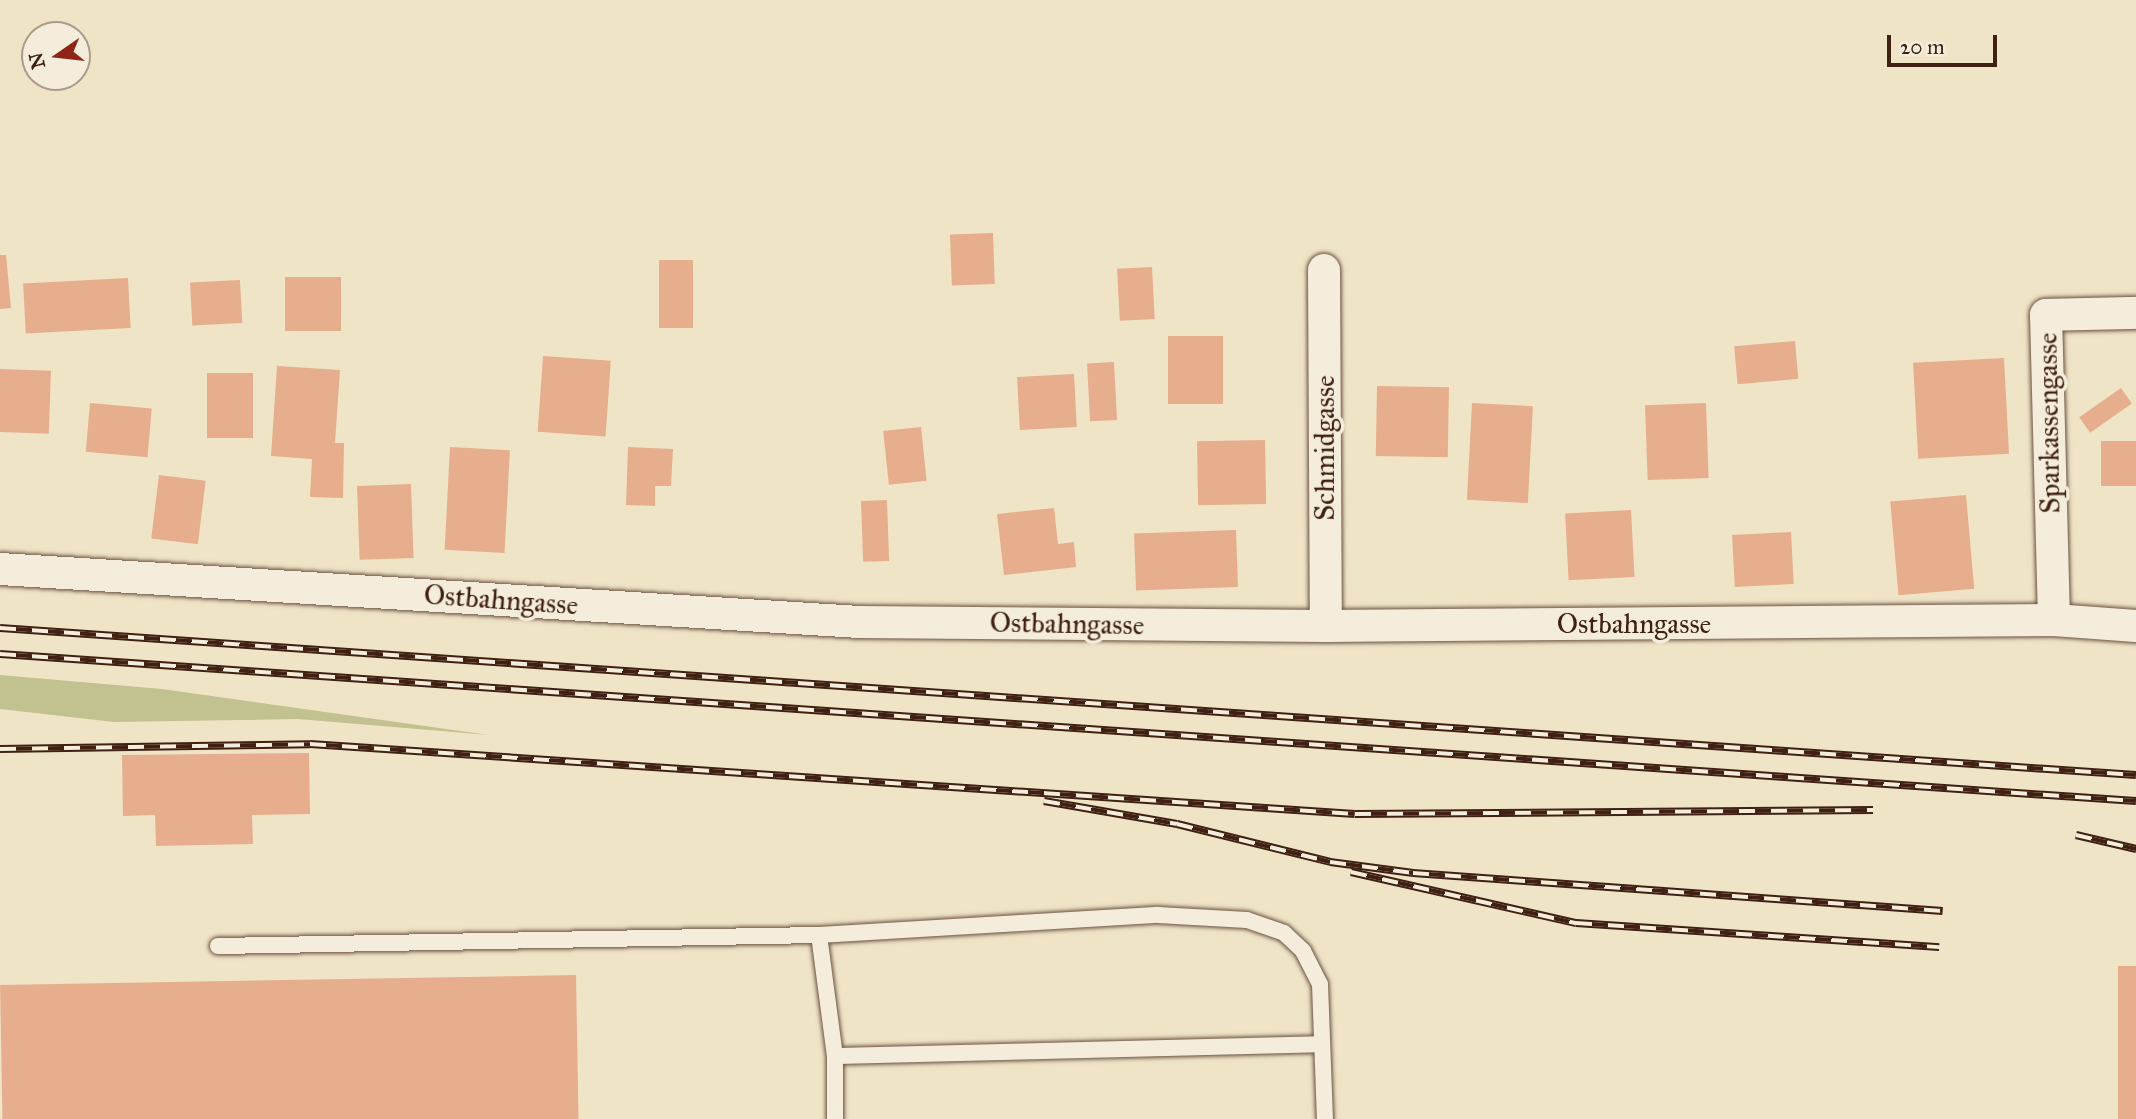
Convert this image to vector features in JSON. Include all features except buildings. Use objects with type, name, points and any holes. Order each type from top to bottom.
[{"type":"street","name":"Schmidgasse","points":[[1324,270],[1325,626]]},
{"type":"street","name":"Sparkassengasse","points":[[2054,620],[2046,315],[2136,313]]},
{"type":"street","name":"Ostbahngasse","points":[[0,569],[859,622],[1325,626],[2054,620],[2136,626]]},
{"type":"lane","points":[[218,946],[819,934],[1158,915],[1247,919],[1284,933],[1303,951],[1320,984],[1325,1119]]},
{"type":"lane","points":[[819,934],[835,1056],[835,1119]]},
{"type":"lane","points":[[835,1056],[1322,1044]]},
{"type":"shaded area","points":[[0,675],[162,689],[489,735],[298,719],[114,722],[0,709]]},
{"type":"railway","points":[[0,628],[2136,775]]},
{"type":"railway","points":[[0,654],[2136,801]]},
{"type":"railway","points":[[0,749],[310,744],[1355,814],[1873,810]]},
{"type":"railway","points":[[1044,801],[1177,824],[1330,862],[1413,873],[1943,911]]},
{"type":"railway","points":[[2076,835],[2136,849]]},
{"type":"railway","points":[[1351,872],[1576,923],[1939,947]]}]
